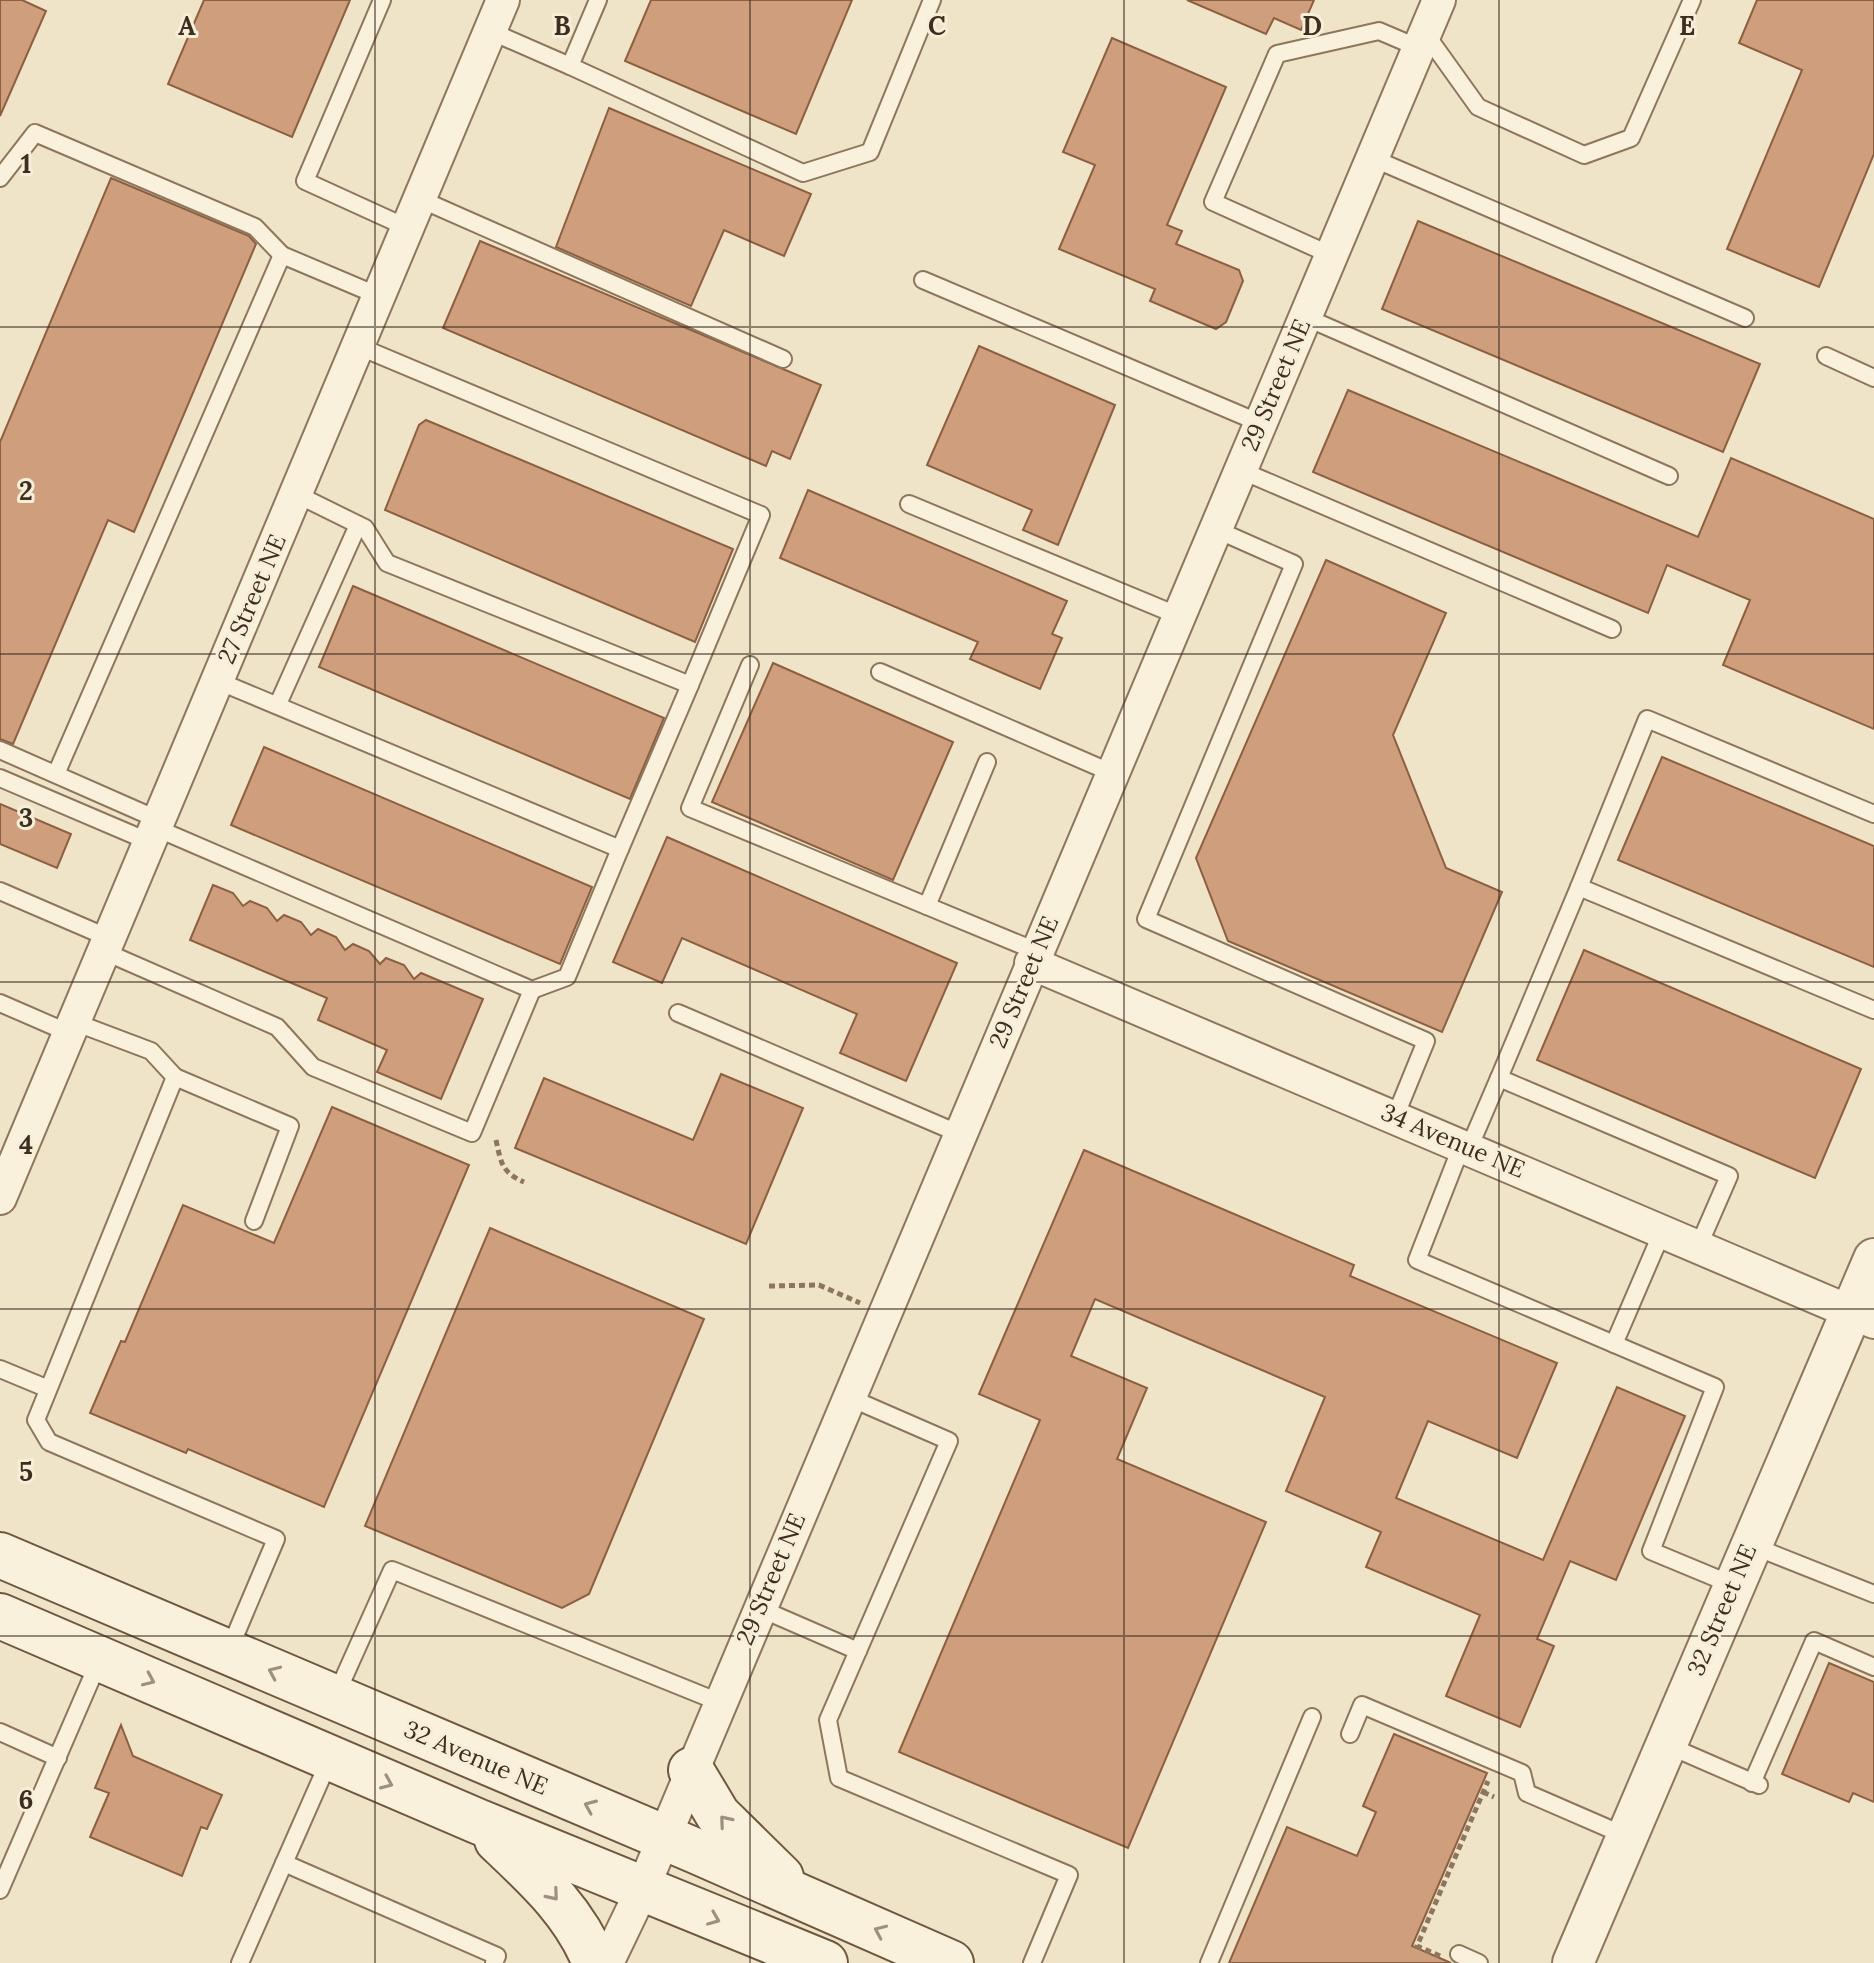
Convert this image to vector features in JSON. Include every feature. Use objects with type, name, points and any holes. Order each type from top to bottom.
[{"type":"main road","name":"32 Avenue NE","points":[[2,1555],[800,1895],[951,1963]]},
{"type":"main road","points":[[0,1616],[477,1821],[822,1962]]},
{"type":"main road","points":[[691,1770],[718,1815],[800,1895]]},
{"type":"main road","points":[[477,1821],[546,1886],[573,1919],[595,1963]]},
{"type":"street","name":"27 Street NE","points":[[0,1198],[360,347],[503,0]]},
{"type":"street","name":"29 Street NE","points":[[607,1963],[642,1890],[662,1836],[1439,0]]},
{"type":"street","name":"34 Avenue NE","points":[[1034,957],[1395,1117],[1862,1317]]},
{"type":"street","name":"32 Street NE","points":[[1574,1963],[1750,1545],[1862,1317],[1874,1259]]},
{"type":"lane","points":[[382,0],[305,181],[414,214],[783,359]]},
{"type":"lane","points":[[570,66],[598,0]]},
{"type":"lane","points":[[490,31],[803,173],[870,152],[932,0]]},
{"type":"lane","points":[[1331,255],[1213,202],[1277,54],[1379,31],[1422,40],[1478,107],[1584,155],[1631,138],[1692,0]]},
{"type":"lane","points":[[0,178],[35,133],[255,227],[282,255],[379,296]]},
{"type":"lane","points":[[1372,158],[1745,318]]},
{"type":"lane","points":[[56,774],[282,255]]},
{"type":"lane","points":[[923,280],[1260,423]]},
{"type":"lane","points":[[1305,317],[1669,476]]},
{"type":"lane","points":[[0,778],[155,830],[532,990],[567,977],[761,515],[360,347]]},
{"type":"lane","points":[[1826,356],[1874,378]]},
{"type":"lane","points":[[1240,470],[1612,629]]},
{"type":"lane","points":[[296,494],[365,528],[387,563],[690,685]]},
{"type":"lane","points":[[909,504],[1179,616]]},
{"type":"lane","points":[[278,704],[358,525]]},
{"type":"lane","points":[[1215,529],[1294,564],[1146,919],[1426,1041],[1395,1117]]},
{"type":"lane","points":[[750,665],[690,808],[927,906],[1034,957]]},
{"type":"lane","points":[[880,672],[1112,773]]},
{"type":"lane","points":[[218,681],[620,849]]},
{"type":"lane","points":[[1733,1585],[1651,1551],[1715,1387],[1417,1260],[1499,1078],[1647,719],[1874,814]]},
{"type":"lane","points":[[0,750],[56,774],[155,830]]},
{"type":"lane","points":[[927,906],[987,762]]},
{"type":"lane","points":[[1579,887],[1874,1010]]},
{"type":"lane","points":[[0,891],[277,1027],[313,1067],[472,1133],[532,990]]},
{"type":"lane","points":[[0,1003],[151,1051],[175,1077],[290,1126],[254,1221]]},
{"type":"lane","points":[[678,1013],[960,1134]]},
{"type":"lane","points":[[175,1077],[46,1388],[36,1420],[49,1442],[276,1539],[228,1652]]},
{"type":"lane","points":[[1499,1078],[1729,1176],[1699,1245]]},
{"type":"lane","points":[[1614,1344],[1663,1230]]},
{"type":"lane","points":[[0,1369],[46,1388]]},
{"type":"lane","points":[[848,1397],[949,1441],[828,1720],[839,1778],[1069,1875],[1032,1963]]},
{"type":"lane","points":[[1750,1545],[1874,1594]]},
{"type":"lane","points":[[335,1699],[392,1570],[719,1702]]},
{"type":"lane","points":[[759,1608],[858,1651]]},
{"type":"lane","points":[[1665,1744],[1756,1784],[1814,1641],[1874,1667]]},
{"type":"lane","points":[[0,1890],[100,1659]]},
{"type":"lane","points":[[1350,1734],[1362,1705],[1522,1773],[1527,1793],[1626,1836]]},
{"type":"lane","points":[[1209,1963],[1312,1717]]},
{"type":"lane","points":[[0,1732],[58,1758]]},
{"type":"lane","points":[[240,1963],[330,1759]]},
{"type":"lane","points":[[284,1863],[497,1956],[494,1963]]},
{"type":"lane","points":[[1452,1956],[1479,1963]]},
{"type":"path","points":[[496,1140],[500,1165],[508,1175],[524,1182]]},
{"type":"path","points":[[769,1286],[819,1285],[883,1313]]},
{"type":"path","points":[[1452,1956],[1417,1946],[1491,1775]]},
{"type":"path","points":[[1483,1792],[1494,1797]]},
{"type":"building","points":[[0,0],[22,0],[46,11],[0,116]]},
{"type":"building","points":[[204,0],[350,0],[292,137],[168,84]]},
{"type":"building","points":[[651,0],[852,0],[796,134],[625,61]]},
{"type":"building","points":[[1187,0],[1314,0],[1301,30],[1274,18],[1266,34]]},
{"type":"building","points":[[1757,0],[1874,0],[1874,154],[1819,287],[1727,249],[1802,70],[1739,43]]},
{"type":"building","points":[[1112,38],[1226,87],[1167,225],[1182,231],[1176,244],[1239,270],[1243,281],[1226,322],[1216,329],[1150,301],[1155,289],[1059,249],[1095,165],[1063,152]]},
{"type":"building","points":[[609,108],[811,194],[784,256],[724,230],[691,306],[556,247]]},
{"type":"building","points":[[111,178],[249,236],[256,244],[134,532],[108,520],[13,744],[0,739],[0,442]]},
{"type":"building","points":[[1418,221],[1760,364],[1723,452],[1382,309]]},
{"type":"building","points":[[480,241],[821,385],[790,459],[772,451],[766,466],[443,328]]},
{"type":"building","points":[[979,346],[1115,405],[1058,545],[1023,530],[1032,510],[927,465]]},
{"type":"building","points":[[1348,390],[1698,537],[1731,458],[1874,519],[1874,729],[1723,665],[1750,600],[1667,565],[1648,613],[1313,472]]},
{"type":"building","points":[[426,420],[733,549],[695,642],[385,510],[419,425]]},
{"type":"building","points":[[808,490],[1067,601],[1052,634],[1062,638],[1040,689],[970,659],[978,642],[780,558]]},
{"type":"building","points":[[1326,560],[1446,613],[1393,735],[1446,868],[1502,892],[1442,1032],[1228,941],[1196,858]]},
{"type":"building","points":[[353,586],[664,718],[630,799],[319,667]]},
{"type":"building","points":[[773,663],[953,742],[893,880],[712,802]]},
{"type":"building","points":[[264,747],[592,887],[560,964],[231,825]]},
{"type":"building","points":[[1662,757],[1874,846],[1874,967],[1618,860]]},
{"type":"building","points":[[0,804],[71,834],[57,868],[0,844]]},
{"type":"building","points":[[667,837],[957,963],[906,1081],[840,1053],[857,1014],[682,938],[662,983],[613,962]]},
{"type":"building","points":[[213,885],[233,893],[243,906],[250,901],[267,908],[277,921],[284,915],[301,922],[311,935],[318,929],[336,937],[345,950],[353,944],[369,951],[380,964],[386,958],[404,965],[414,979],[421,973],[483,999],[441,1099],[377,1072],[387,1050],[318,1020],[327,998],[190,940]]},
{"type":"building","points":[[1584,950],[1861,1069],[1815,1178],[1537,1060]]},
{"type":"building","points":[[721,1074],[803,1108],[746,1244],[515,1148],[544,1078],[693,1140]]},
{"type":"building","points":[[332,1107],[469,1165],[324,1507],[188,1449],[186,1453],[90,1413],[121,1341],[125,1342],[183,1205],[274,1243]]},
{"type":"building","points":[[1084,1150],[1354,1265],[1350,1276],[1557,1363],[1517,1458],[1428,1421],[1396,1498],[1543,1560],[1617,1387],[1685,1416],[1616,1580],[1570,1561],[1537,1639],[1554,1646],[1520,1727],[1446,1696],[1480,1615],[1366,1567],[1381,1532],[1286,1491],[1325,1397],[1095,1299],[1071,1356],[1147,1388],[1117,1459],[1266,1522],[1128,1848],[899,1752],[1040,1420],[979,1394]]},
{"type":"building","points":[[490,1228],[704,1319],[589,1594],[562,1608],[365,1526]]},
{"type":"building","points":[[1829,1663],[1874,1682],[1874,1802],[1853,1793],[1849,1802],[1782,1774]]},
{"type":"building","points":[[121,1725],[133,1756],[222,1795],[207,1829],[201,1827],[182,1876],[90,1837],[109,1793],[95,1788]]},
{"type":"building","points":[[1394,1734],[1487,1773],[1412,1946],[1451,1963],[1229,1963],[1287,1827],[1357,1856],[1376,1812],[1363,1806]]}]
